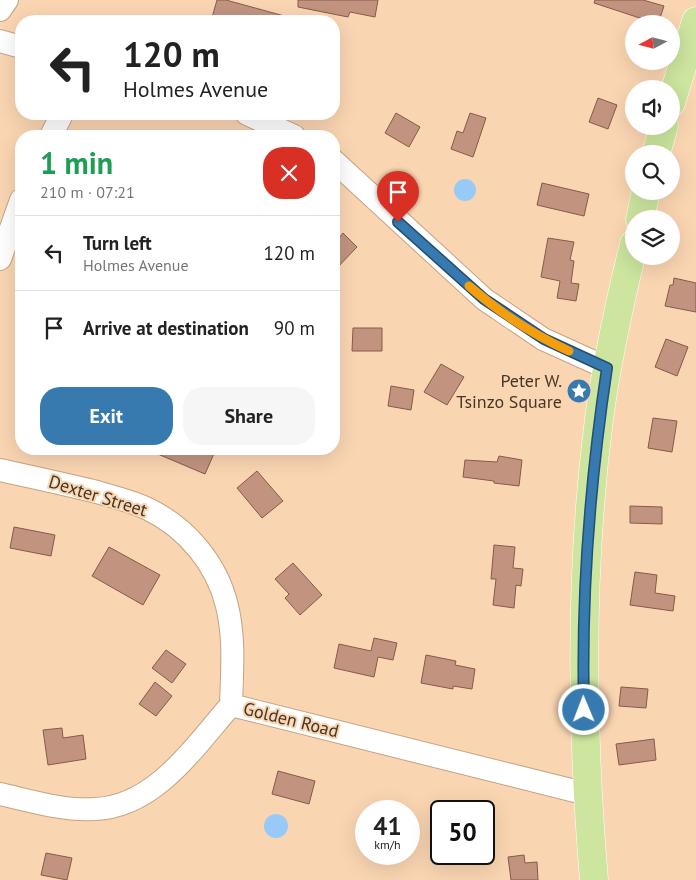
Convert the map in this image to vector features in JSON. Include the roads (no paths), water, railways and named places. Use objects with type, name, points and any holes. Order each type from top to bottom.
[{"type":"main road","points":[[678,80],[696,21]]},
{"type":"main road","points":[[594,880],[587,794],[584,694],[584,598],[588,524],[599,419],[607,368],[629,265]]},
{"type":"street","points":[[0,10],[7,0]]},
{"type":"street","points":[[0,41],[15,45]]},
{"type":"street","points":[[260,120],[281,130]]},
{"type":"street","points":[[340,167],[484,299],[544,339],[607,368]]},
{"type":"street","points":[[0,259],[15,217]]},
{"type":"street","name":"Dexter Street","points":[[0,470],[112,496],[147,508],[172,523],[191,540],[208,559],[227,606],[233,663],[231,705]]},
{"type":"street","name":"Golden Road","points":[[0,794],[71,808],[96,810],[122,805],[147,793],[170,774],[231,705],[587,794]]},
{"type":"water","points":[[465,179],[473,182],[476,190],[473,198],[465,201],[457,198],[454,190],[457,182]]},
{"type":"water","points":[[276,814],[284,818],[288,826],[284,834],[276,838],[268,834],[264,826],[268,818]]},
{"type":"place","name":"Peter W. Tsinzo Square","points":[[579,391]]}]
